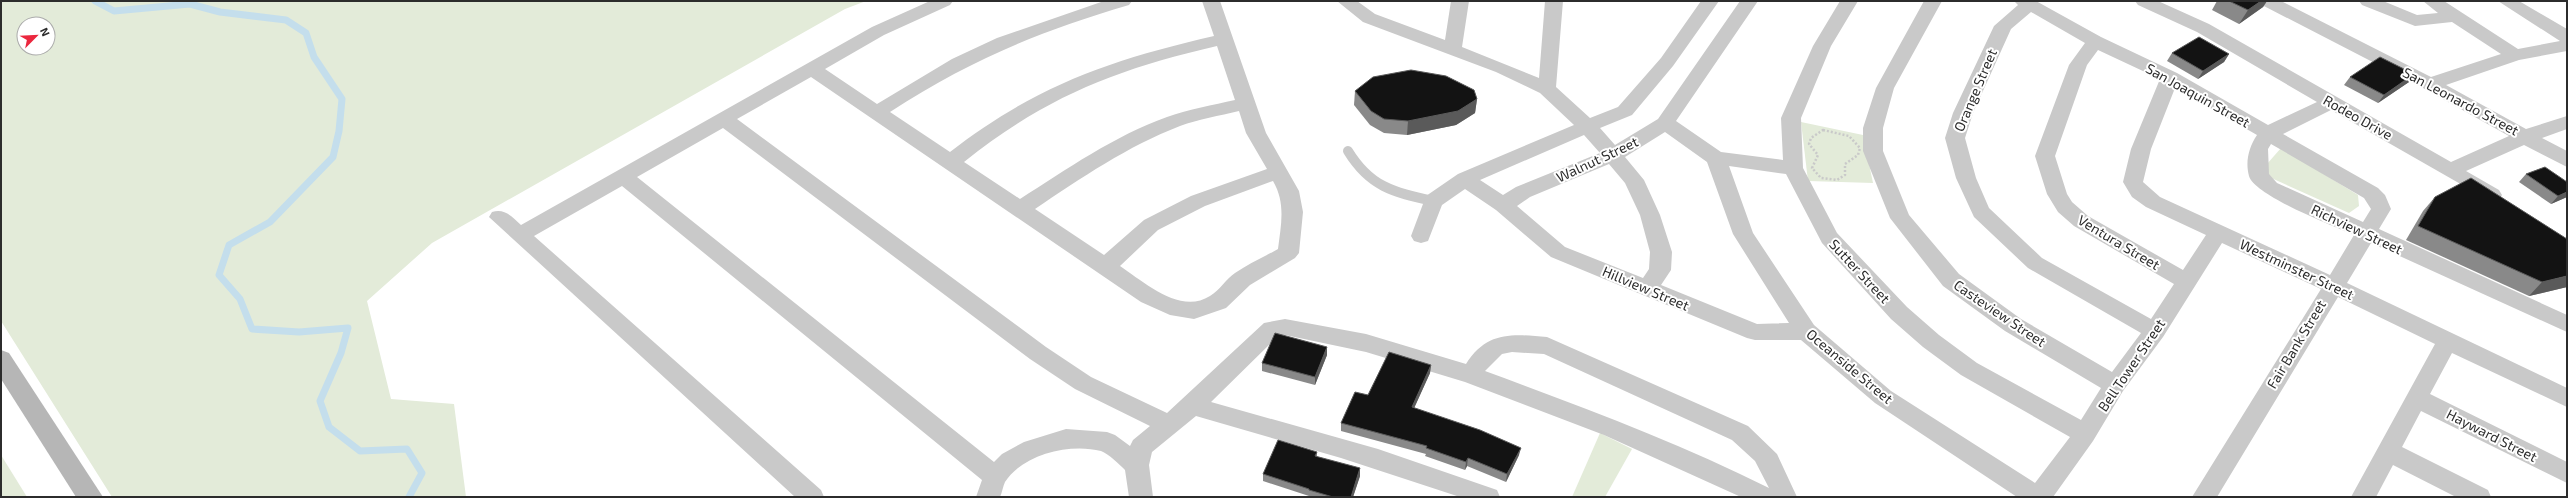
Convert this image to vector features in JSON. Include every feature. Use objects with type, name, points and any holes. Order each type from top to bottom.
[{"type":"main road","points":[[1,359],[90,497]]},
{"type":"street","points":[[520,236],[878,30],[944,1]]},
{"type":"street","points":[[877,112],[936,75],[999,44],[1058,20],[1123,1]]},
{"type":"street","points":[[812,69],[1149,296],[1178,309],[1194,311],[1218,302],[1242,279],[1288,253],[1293,212],[1289,191],[1256,133],[1244,104],[1212,1]]},
{"type":"street","points":[[1346,1],[1371,10],[1453,49],[1547,89],[1588,127],[1611,156],[1634,180],[1650,216],[1661,252],[1660,270],[1647,288]]},
{"type":"street","points":[[1453,49],[1460,1]]},
{"type":"street","points":[[1547,89],[1554,1]]},
{"type":"street","points":[[1421,236],[1433,201],[1465,179],[1505,160],[1626,111],[1666,62],[1710,1]]},
{"type":"street","name":"Walnut Street","points":[[1502,205],[1522,192],[1611,156],[1665,123],[1749,1]]},
{"type":"street","name":"Sutter Street","points":[[1850,1],[1822,46],[1791,118],[1793,168],[1829,238],[1899,313],[1969,369],[2085,434]]},
{"type":"street","name":"Casteview Street","points":[[1933,1],[1885,88],[1873,128],[1873,151],[1900,218],[1951,280],[2013,325],[2115,385]]},
{"type":"street","name":"Rodeo Drive","points":[[2144,1],[2203,28],[2452,170],[2506,203]]},
{"type":"street","name":"San Leonardo Street","points":[[2268,1],[2430,84],[2567,160]]},
{"type":"street","points":[[2368,1],[2415,21],[2457,16]]},
{"type":"street","points":[[2432,1],[2515,55]]},
{"type":"street","points":[[2507,1],[2567,37]]},
{"type":"street","name":"San Joaquin Street","points":[[2026,3],[2095,41],[2170,77],[2371,194]]},
{"type":"street","name":"Orange Street","points":[[2026,3],[2003,26],[1963,113],[1955,138],[1966,178],[1981,212],[2035,263],[2155,331]]},
{"type":"street","points":[[950,162],[1003,122],[1059,91],[1107,71],[1168,52],[1224,39]]},
{"type":"street","name":"Ventura Street","points":[[2095,41],[2078,65],[2045,156],[2056,194],[2066,207],[2081,221],[2185,281]]},
{"type":"street","points":[[2430,84],[2515,55],[2567,45]]},
{"type":"street","name":"Westminster Street","points":[[2170,77],[2141,149],[2133,182],[2139,192],[2153,202],[2218,231],[2447,342],[2567,398]]},
{"type":"street","points":[[2268,133],[2332,102]]},
{"type":"street","points":[[1020,209],[1075,173],[1128,142],[1174,122],[1244,104]]},
{"type":"street","points":[[724,119],[1038,353],[1083,383],[1169,425]]},
{"type":"street","points":[[2452,170],[2526,136],[2567,122]]},
{"type":"street","points":[[1665,123],[1716,158],[1793,168]]},
{"type":"street","name":"Richview Street","points":[[2268,133],[2258,149],[2259,176],[2270,188],[2366,233],[2567,323]]},
{"type":"street","name":"Oceanside Street","points":[[1716,158],[1743,234],[1806,331],[1884,397],[2038,497]]},
{"type":"street","points":[[1105,267],[1151,225],[1198,201],[1279,172]]},
{"type":"street","points":[[624,176],[991,487],[1011,461],[1032,449],[1066,439],[1107,442],[1137,465]]},
{"type":"street","name":"Hillview Street","points":[[1465,179],[1502,205],[1558,252],[1755,332],[1806,331]]},
{"type":"street","name":"Fair Bank Street","points":[[2204,497],[2332,285],[2380,209],[2378,200],[2371,194]]},
{"type":"street","points":[[499,217],[812,497]]},
{"type":"street","name":"Bell Tower Street","points":[[2038,497],[2085,434],[2115,385],[2155,331],[2185,281],[2218,231]]},
{"type":"street","points":[[1141,497],[1137,465],[1141,447],[1192,406],[1272,330],[1285,327],[1366,343],[1471,375],[1612,428],[1712,472],[1764,497]]},
{"type":"street","points":[[1471,375],[1481,357],[1496,347],[1514,342],[1548,346],[1740,433],[1762,450],[1774,466],[1785,497]]},
{"type":"street","points":[[2363,497],[2447,342]]},
{"type":"street","name":"Hayward Street","points":[[2416,398],[2567,473]]},
{"type":"street","points":[[1192,406],[1306,436],[1424,473],[1488,497]]},
{"type":"street","points":[[2388,451],[2479,497]]},
{"type":"lane","points":[[1348,151],[1361,173],[1376,184],[1398,193],[1433,201]]},
{"type":"path","points":[[1823,130],[1844,133],[1858,143],[1860,148],[1858,155],[1845,164],[1845,175],[1842,178],[1830,180],[1821,178],[1812,168],[1818,155],[1809,144],[1810,138],[1823,130]]},
{"type":"green space","points":[[1,1],[866,1],[845,9],[432,243],[367,301],[391,399],[454,404],[466,497],[112,497],[1,321]]},
{"type":"green space","points":[[1801,122],[1863,135],[1873,183],[1808,181]]},
{"type":"green space","points":[[2281,148],[2358,195],[2359,206],[2349,213],[2269,177],[2267,164]]},
{"type":"green space","points":[[1600,433],[1632,449],[1605,497],[1572,497]]},
{"type":"green space","points":[[1,455],[27,497],[1,497]]},
{"type":"building","points":[[2229,1],[2261,1],[2248,10]]},
{"type":"building","points":[[2199,37],[2229,54],[2203,71],[2172,53]]},
{"type":"building","points":[[2380,57],[2414,74],[2384,95],[2350,77]]},
{"type":"building","points":[[1411,70],[1446,76],[1474,90],[1477,99],[1458,111],[1408,121],[1384,119],[1371,111],[1355,91],[1373,77]]},
{"type":"building","points":[[2545,167],[2567,182],[2567,192],[2558,196],[2526,174]]},
{"type":"building","points":[[2471,178],[2567,239],[2567,276],[2542,282],[2418,226],[2435,197]]},
{"type":"building","points":[[1275,333],[1327,347],[1315,377],[1262,363]]},
{"type":"building","points":[[1389,352],[1431,365],[1412,407],[1480,430],[1521,448],[1507,474],[1468,458],[1466,462],[1426,448],[1427,446],[1341,423],[1355,392],[1368,395]]},
{"type":"building","points":[[1278,440],[1317,452],[1315,456],[1360,468],[1351,497],[1333,497],[1263,474]]},
{"type":"waterway","points":[[95,1],[114,11],[190,4],[220,12],[286,20],[306,33],[314,57],[342,99],[339,131],[333,157],[270,222],[229,245],[219,275],[240,299],[252,329],[299,332],[348,328],[341,353],[320,401],[329,427],[360,451],[407,449],[422,473],[409,497]]}]
